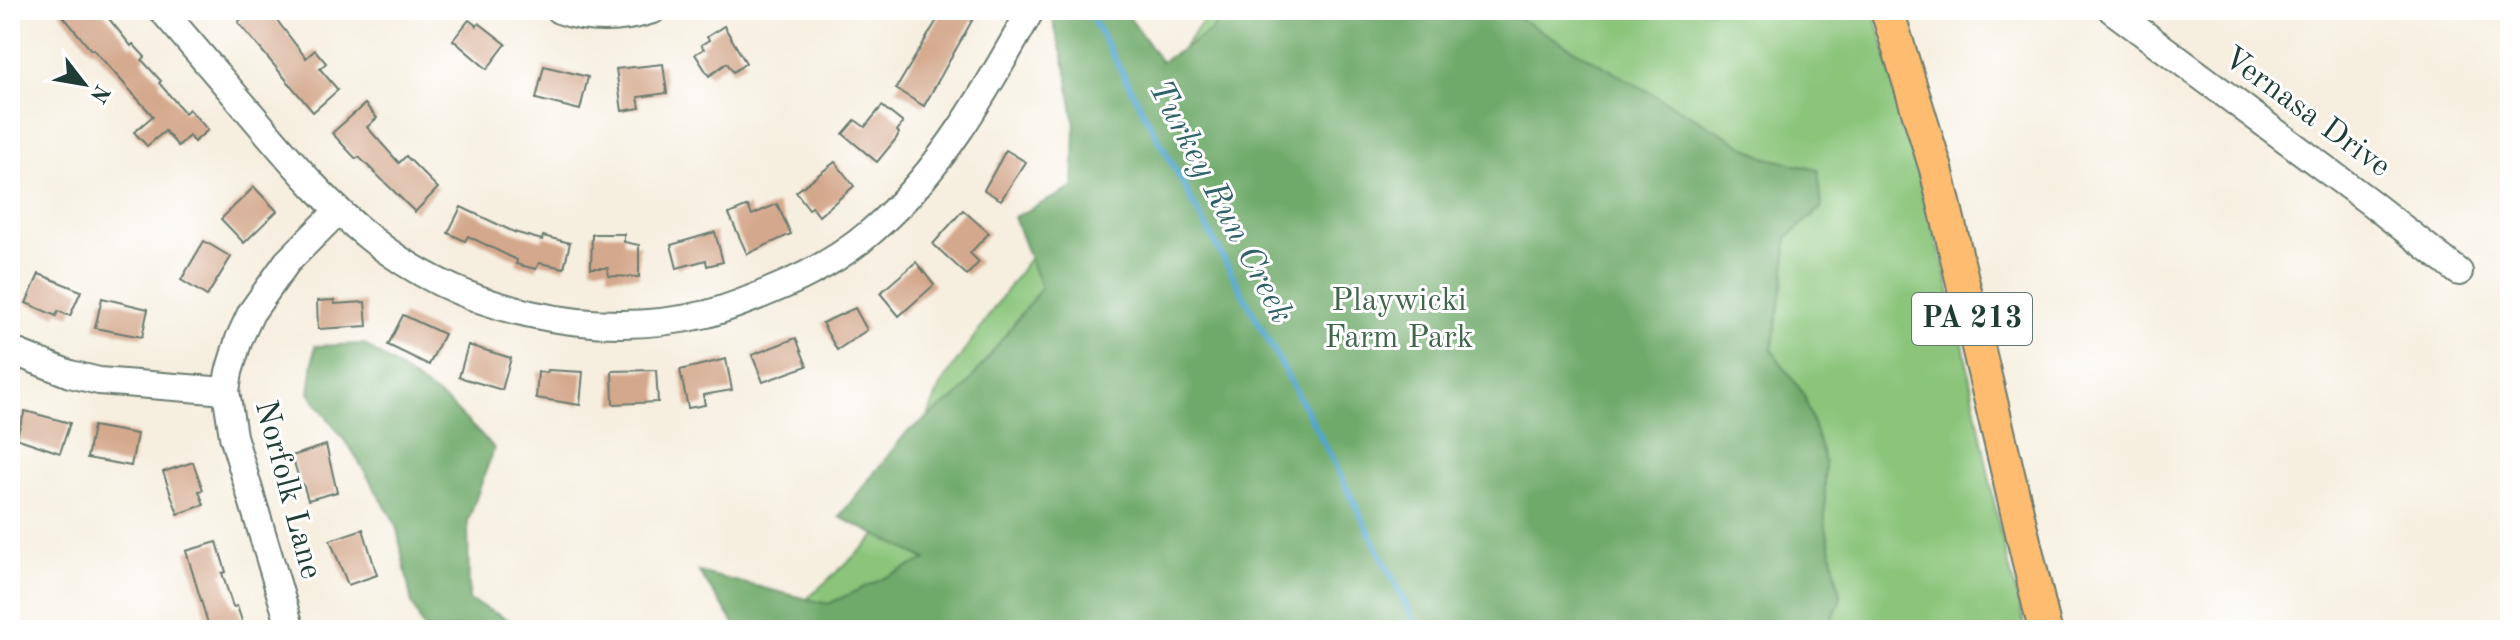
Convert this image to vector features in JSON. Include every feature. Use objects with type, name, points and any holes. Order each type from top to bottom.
[{"type":"main road","name":"PA 213","points":[[1887,10],[1936,169],[2045,630]]},
{"type":"street","points":[[162,10],[286,155],[338,211],[372,240],[413,267],[473,297],[515,311],[572,321],[619,324],[662,321],[730,307],[801,278],[846,251],[891,213],[930,172],[949,147],[1031,10]]},
{"type":"street","points":[[559,10],[592,18],[615,18],[653,10]]},
{"type":"street","name":"Vernasa Drive","points":[[2112,10],[2459,272]]},
{"type":"street","name":"Norfolk Lane","points":[[291,630],[233,436],[226,391],[239,339],[251,313],[287,262],[338,211]]},
{"type":"street","points":[[10,350],[70,374],[99,381],[226,391]]},
{"type":"green space","name":"Playwicki Farm Park","points":[[1063,10],[1124,10],[1161,62],[1211,31],[1226,10],[1509,10],[1764,157],[1818,170],[1822,207],[1787,238],[1785,273],[1772,350],[1804,395],[1825,462],[1825,522],[1841,599],[1827,630],[739,630],[699,572],[828,604],[926,559],[839,517],[906,433],[960,394],[1041,288],[1014,217],[1073,188],[1075,126],[1066,68],[1053,22]]},
{"type":"green space","name":"Playwicki Farm Park","points":[[1211,10],[1874,10],[1959,323],[2000,532],[2026,630],[773,630],[884,529],[940,386],[1017,275]]},
{"type":"green space","points":[[364,344],[449,403],[494,448],[468,521],[469,600],[515,623],[517,630],[424,630],[412,604],[396,524],[353,452],[309,393],[315,346]]},
{"type":"building","points":[[58,10],[102,10],[131,46],[133,44],[145,57],[142,60],[185,113],[189,109],[208,130],[194,142],[189,136],[178,146],[165,131],[147,146],[134,132],[153,116]]},
{"type":"building","points":[[252,10],[269,10],[306,58],[315,50],[326,63],[320,69],[338,90],[313,112],[238,22]]},
{"type":"building","points":[[943,10],[978,10],[924,106],[896,89]]},
{"type":"building","points":[[469,20],[477,26],[479,23],[506,44],[487,69],[453,40]]},
{"type":"building","points":[[724,26],[746,63],[733,72],[727,63],[709,76],[695,54],[704,49],[701,45],[709,40],[707,37]]},
{"type":"building","points":[[663,64],[667,93],[638,97],[640,108],[622,111],[616,69]]},
{"type":"building","points":[[544,66],[588,77],[580,110],[536,99]]},
{"type":"building","points":[[365,104],[377,118],[367,127],[399,163],[406,156],[438,188],[415,212],[332,133]]},
{"type":"building","points":[[882,106],[903,123],[896,139],[877,162],[843,134],[855,120],[865,127]]},
{"type":"building","points":[[1006,150],[1026,162],[1001,200],[984,190]]},
{"type":"building","points":[[835,162],[854,186],[819,216],[796,192]]},
{"type":"building","points":[[254,187],[277,211],[244,243],[221,219]]},
{"type":"building","points":[[777,204],[791,234],[747,254],[729,214],[748,206],[752,215]]},
{"type":"building","points":[[461,207],[514,232],[542,240],[543,236],[570,243],[564,268],[539,263],[536,269],[516,264],[517,260],[468,236],[465,241],[448,233]]},
{"type":"building","points":[[963,210],[989,233],[970,253],[979,262],[967,275],[933,244]]},
{"type":"building","points":[[715,232],[723,262],[707,266],[706,260],[677,268],[671,245]]},
{"type":"building","points":[[592,234],[624,234],[624,242],[639,245],[639,277],[608,276],[608,268],[591,268]]},
{"type":"building","points":[[204,241],[231,257],[207,296],[181,280]]},
{"type":"building","points":[[916,262],[934,285],[899,316],[880,293]]},
{"type":"building","points":[[39,274],[81,291],[70,316],[58,311],[56,316],[26,303]]},
{"type":"building","points":[[102,298],[148,309],[142,337],[95,328]]},
{"type":"building","points":[[334,300],[335,304],[365,302],[367,326],[318,329],[317,301]]},
{"type":"building","points":[[855,308],[867,330],[837,350],[822,323]]},
{"type":"building","points":[[403,315],[444,334],[429,365],[388,345]]},
{"type":"building","points":[[796,338],[807,366],[763,382],[752,355]]},
{"type":"building","points":[[468,345],[511,358],[502,390],[459,377]]},
{"type":"building","points":[[726,359],[732,390],[703,395],[705,405],[688,408],[680,370]]},
{"type":"building","points":[[548,370],[583,372],[580,405],[536,398],[538,372],[547,373]]},
{"type":"building","points":[[656,370],[658,402],[613,404],[612,371]]},
{"type":"building","points":[[25,411],[70,423],[60,453],[16,438]]},
{"type":"building","points":[[93,426],[137,434],[131,466],[87,458]]},
{"type":"building","points":[[326,445],[337,492],[308,500],[292,456]]},
{"type":"building","points":[[193,462],[203,490],[199,491],[204,505],[178,514],[163,472]]},
{"type":"building","points":[[363,529],[377,575],[348,585],[330,540]]},
{"type":"building","points":[[217,542],[226,572],[222,573],[233,607],[237,606],[245,630],[210,630],[186,551]]},
{"type":"waterway","name":"Turkey Run Creek","points":[[1088,10],[1323,441],[1419,630]]}]
